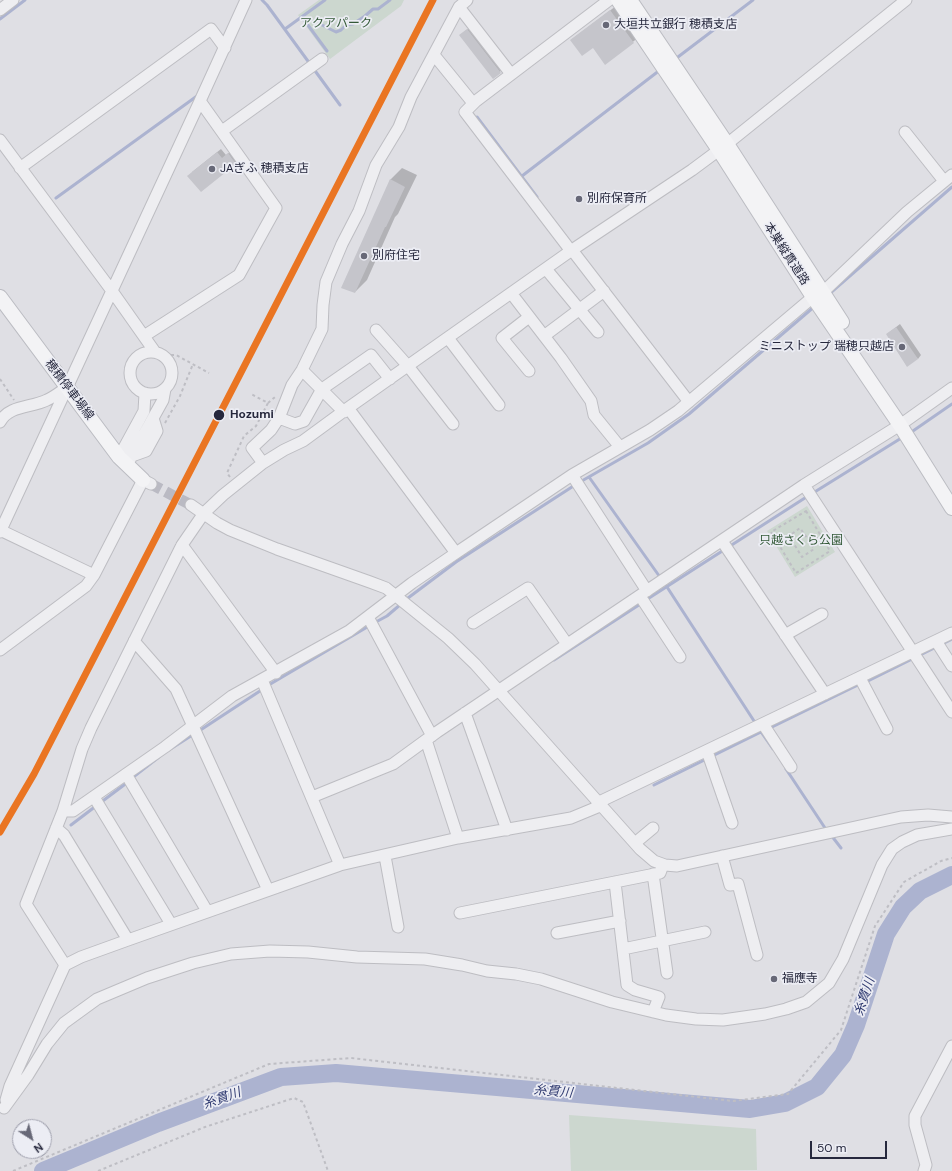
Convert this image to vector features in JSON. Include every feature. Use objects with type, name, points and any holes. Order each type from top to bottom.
[{"type":"main road","name":"本巣縦貫道路","points":[[618,0],[723,147]]},
{"type":"main road","name":"本巣縦貫道路","points":[[630,0],[818,295],[952,494]]},
{"type":"main road","name":"穂積停車場線","points":[[0,297],[67,388],[126,460],[147,482]]},
{"type":"main road","name":"本巣縦貫道路","points":[[903,423],[952,508]]},
{"type":"street","points":[[0,10],[13,0]]},
{"type":"street","points":[[94,575],[0,531],[246,0]]},
{"type":"street","points":[[609,0],[473,103],[465,112],[689,402]]},
{"type":"street","points":[[65,965],[26,904],[56,828],[90,728],[182,545],[204,513],[263,463],[284,450],[303,442],[511,293],[692,170],[723,147],[906,0]]},
{"type":"street","points":[[263,463],[252,448],[271,430],[279,418],[292,385],[302,370],[322,328],[326,282],[342,244],[359,211],[376,165],[399,127],[411,96],[463,4],[511,74]]},
{"type":"street","points":[[20,168],[211,29],[224,48]]},
{"type":"street","points":[[434,55],[473,103]]},
{"type":"street","points":[[222,131],[322,59]]},
{"type":"street","points":[[144,336],[240,275],[276,208],[200,101]]},
{"type":"street","points":[[62,811],[73,811],[232,696],[332,641],[368,617],[412,583],[572,475],[650,430],[689,402],[818,295],[907,212],[948,178],[905,132]]},
{"type":"street","points":[[0,140],[144,336],[158,354],[169,362],[172,369],[172,376],[165,389],[163,400],[126,460]]},
{"type":"street","points":[[546,269],[598,332]]},
{"type":"street","points":[[544,336],[604,291]]},
{"type":"street","points":[[511,293],[562,358],[591,401],[594,415],[620,447]]},
{"type":"street","points":[[529,317],[502,338],[529,371]]},
{"type":"street","points":[[376,330],[408,366],[453,424]]},
{"type":"street","points":[[448,338],[499,405]]},
{"type":"street","points":[[158,354],[144,352],[138,356],[130,366],[130,380],[139,391],[145,393],[152,394],[165,389]]},
{"type":"street","points":[[279,418],[295,424],[304,420],[322,389],[371,354],[390,379]]},
{"type":"street","points":[[302,370],[346,410],[456,553]]},
{"type":"street","points":[[0,422],[3,417],[19,407],[37,404],[48,400],[67,388]]},
{"type":"street","points":[[312,797],[393,764],[567,644],[804,485],[903,423],[952,388]]},
{"type":"street","points":[[126,460],[144,411],[145,393]]},
{"type":"street","points":[[572,475],[680,657]]},
{"type":"street","points":[[0,650],[86,586],[94,575],[147,482]]},
{"type":"street","points":[[804,485],[952,712]]},
{"type":"street","points":[[191,505],[230,530],[277,549],[386,588],[448,638],[475,664],[599,804],[654,861],[677,866],[901,817],[928,815],[952,817]]},
{"type":"street","points":[[722,541],[825,694]]},
{"type":"street","points":[[182,545],[276,673]]},
{"type":"street","points":[[474,624],[528,588],[567,644]]},
{"type":"street","points":[[785,635],[822,614]]},
{"type":"street","points":[[368,617],[429,738],[458,838]]},
{"type":"street","points":[[2,1110],[10,1086],[65,965],[81,957],[171,924],[340,865],[385,856],[458,838],[571,818],[952,633]]},
{"type":"street","points":[[936,641],[952,666]]},
{"type":"street","points":[[134,642],[176,689],[268,890]]},
{"type":"street","points":[[860,678],[887,729]]},
{"type":"street","points":[[262,680],[340,865]]},
{"type":"street","points":[[465,713],[507,830]]},
{"type":"street","points":[[763,724],[791,767]]},
{"type":"street","points":[[707,751],[732,823]]},
{"type":"street","points":[[126,774],[207,911]]},
{"type":"street","points":[[94,797],[171,924]]},
{"type":"street","points":[[56,828],[64,835],[128,940]]},
{"type":"street","points":[[635,843],[653,828]]},
{"type":"street","points":[[2,1110],[28,1074],[47,1044],[64,1023],[97,999],[147,978],[193,962],[231,954],[270,951],[308,952],[357,957],[425,959],[487,971],[541,978],[612,1002],[653,1012],[696,1019],[723,1020],[765,1014],[786,1009],[806,1002],[829,983],[843,960],[882,865],[892,849],[902,842],[917,835],[952,829]]},
{"type":"street","points":[[385,856],[398,927]]},
{"type":"street","points":[[722,856],[730,884],[738,884],[757,955]]},
{"type":"street","points":[[460,913],[660,873],[663,864]]},
{"type":"street","points":[[654,874],[667,973]]},
{"type":"street","points":[[615,882],[627,985],[635,990],[659,997],[653,1012]]},
{"type":"street","points":[[557,933],[620,921]]},
{"type":"street","points":[[623,950],[705,932]]},
{"type":"street","points":[[924,1171],[926,1165],[915,1125],[915,1116],[952,1046]]},
{"type":"path","points":[[158,354],[176,355],[209,373]]},
{"type":"path","points":[[162,429],[180,396],[193,364]]},
{"type":"path","points":[[0,380],[19,407]]},
{"type":"path","points":[[236,485],[228,473],[244,436],[256,426],[268,403],[251,394]]},
{"type":"path","points":[[806,511],[821,535],[830,551],[796,573],[771,532],[806,511]]},
{"type":"path","points":[[800,528],[810,542],[814,549],[802,556],[789,536],[800,528]]},
{"type":"path","points":[[810,542],[832,528]]},
{"type":"path","points":[[13,1171],[269,1064],[351,1058],[733,1101],[788,1094],[841,1030],[875,926],[904,882],[941,861],[952,858]]},
{"type":"path","points":[[98,1171],[205,1127],[294,1098],[303,1102],[328,1171]]},
{"type":"green space","name":"アクアパーク","points":[[319,0],[404,0],[401,6],[330,59],[298,15]]},
{"type":"green space","name":"只越さくら公園","points":[[807,506],[835,552],[795,577],[767,531]]},
{"type":"green space","points":[[569,1115],[756,1129],[757,1170],[571,1171]]},
{"type":"building","name":"大垣共立銀行 穂積支店","points":[[610,10],[634,43],[605,65],[593,48],[582,56],[570,40]]},
{"type":"building","points":[[467,29],[501,73],[493,79],[459,35]]},
{"type":"building","name":"JAぎふ 穂積支店","points":[[217,152],[222,158],[228,153],[236,164],[201,192],[187,176]]},
{"type":"building","name":"別府住宅","points":[[390,179],[405,187],[355,293],[341,288]]},
{"type":"building","name":"ミニストップ 瑞穂只越店","points":[[896,327],[918,359],[907,367],[886,334]]},
{"type":"waterway","points":[[0,19],[25,0]]},
{"type":"waterway","points":[[262,0],[340,105]]},
{"type":"waterway","points":[[285,29],[325,0]]},
{"type":"waterway","points":[[322,25],[336,32],[341,30],[346,25],[353,24],[373,9],[378,9],[390,0]]},
{"type":"waterway","points":[[674,60],[753,0]]},
{"type":"waterway","points":[[302,17],[327,51]]},
{"type":"waterway","points":[[522,176],[660,70]]},
{"type":"waterway","points":[[56,198],[197,96]]},
{"type":"waterway","points":[[477,117],[537,197]]},
{"type":"waterway","points":[[828,295],[952,187]]},
{"type":"waterway","points":[[580,482],[648,443],[689,414],[815,306]]},
{"type":"waterway","points":[[910,433],[952,404]]},
{"type":"waterway","points":[[813,493],[903,437]]},
{"type":"waterway","points":[[589,477],[667,587],[756,724]]},
{"type":"waterway","points":[[374,623],[387,616],[408,598],[456,562],[575,485]]},
{"type":"waterway","points":[[646,600],[808,496]]},
{"type":"waterway","points":[[554,660],[642,603]]},
{"type":"waterway","points":[[267,686],[369,626]]},
{"type":"waterway","points":[[866,682],[952,639]]},
{"type":"waterway","points":[[768,729],[860,684]]},
{"type":"waterway","points":[[199,731],[263,689]]},
{"type":"waterway","points":[[759,729],[773,749]]},
{"type":"waterway","points":[[654,785],[763,731]]},
{"type":"waterway","points":[[172,748],[194,734]]},
{"type":"waterway","points":[[132,778],[159,757]]},
{"type":"waterway","points":[[786,769],[827,831]]},
{"type":"waterway","points":[[100,803],[128,782]]},
{"type":"waterway","points":[[71,825],[96,806]]},
{"type":"waterway","points":[[831,835],[841,848]]},
{"type":"waterway","name":"糸貫川","points":[[43,1171],[158,1123],[281,1077],[336,1073],[750,1109],[785,1103],[817,1087],[843,1055],[856,1025],[886,934],[903,907],[920,891],[952,875]]},
{"type":"tunnel","points":[[151,484],[191,505]]},
{"type":"transit line","points":[[0,832],[34,774],[433,0]]},
{"type":"place","name":"大垣共立銀行 穂積支店","points":[[606,25]]},
{"type":"place","name":"JAぎふ 穂積支店","points":[[212,169]]},
{"type":"place","name":"別府保育所","points":[[579,199]]},
{"type":"place","name":"別府住宅","points":[[364,256]]},
{"type":"place","name":"ミニストップ 瑞穂只越店","points":[[902,347]]},
{"type":"place","name":"Hozumi","points":[[219,415]]},
{"type":"place","name":"福應寺","points":[[774,979]]}]
